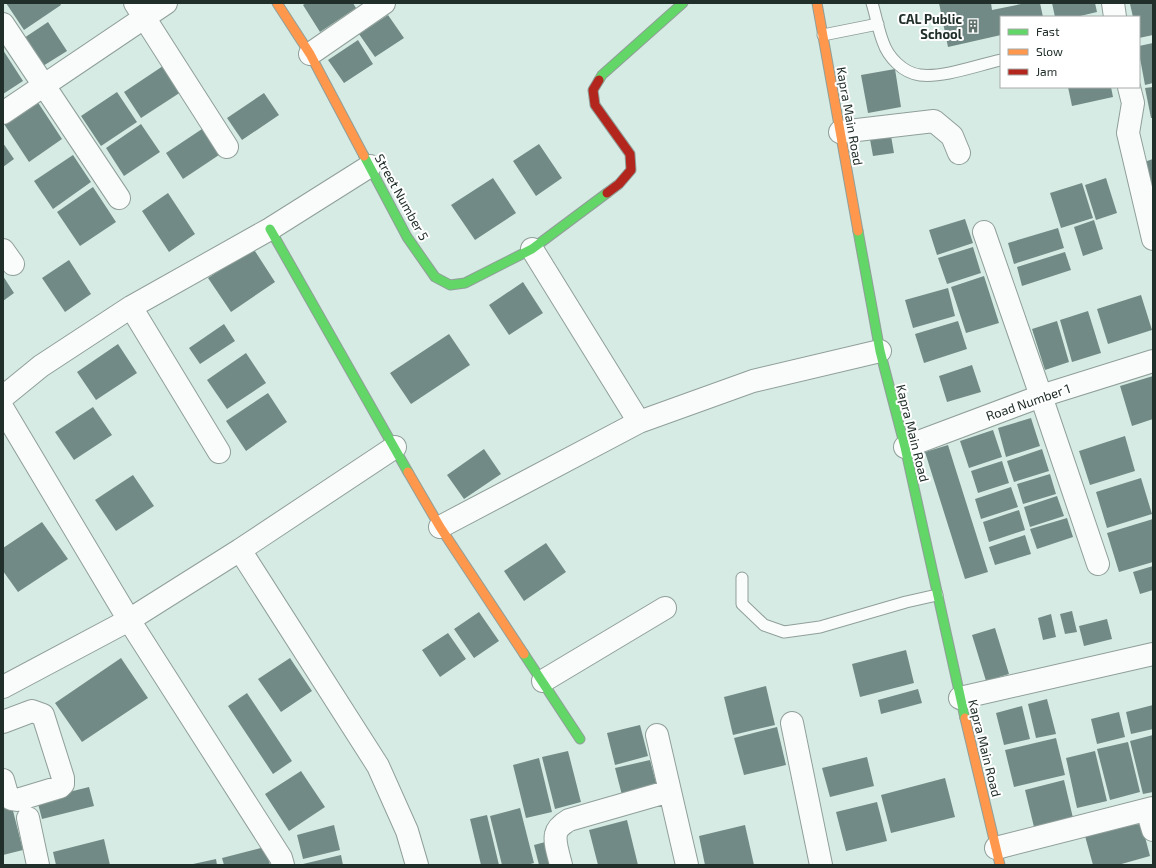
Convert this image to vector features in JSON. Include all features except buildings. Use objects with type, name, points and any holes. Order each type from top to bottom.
[{"type":"street","points":[[3,113],[43,86],[140,10],[166,3]]},
{"type":"street","name":"Street Number 5","points":[[277,3],[310,54],[407,237],[436,277],[450,285],[465,283],[532,249],[619,184],[631,170],[630,154],[595,105],[594,90],[602,75],[683,3]]},
{"type":"street","points":[[310,54],[384,3]]},
{"type":"street","name":"Kapra Main Road","points":[[817,3],[880,351],[905,447],[960,698],[998,857]]},
{"type":"street","points":[[1112,3],[1115,16]]},
{"type":"street","points":[[140,10],[227,147]]},
{"type":"street","points":[[3,24],[119,198]]},
{"type":"street","points":[[1129,88],[1133,103],[1128,133],[1153,239]]},
{"type":"street","points":[[840,132],[934,121],[952,136],[959,152]]},
{"type":"street","points":[[3,397],[40,366],[132,307],[270,229],[370,166]]},
{"type":"street","points":[[270,229],[440,527],[580,739]]},
{"type":"street","points":[[984,232],[1098,564]]},
{"type":"street","points":[[532,249],[639,422]]},
{"type":"street","points":[[132,307],[218,452]]},
{"type":"street","points":[[440,527],[639,422],[753,381],[880,351]]},
{"type":"street","name":"Road Number 1","points":[[905,447],[1041,396],[1153,361]]},
{"type":"street","points":[[3,409],[129,620],[281,858],[283,865]]},
{"type":"street","points":[[3,687],[129,620],[240,550],[395,448]]},
{"type":"street","points":[[240,550],[378,766],[407,831],[417,865]]},
{"type":"street","points":[[543,682],[665,608]]},
{"type":"street","points":[[960,698],[1153,654]]},
{"type":"street","points":[[3,722],[32,711],[43,715],[63,778],[63,784],[60,787],[16,800],[11,800],[7,794],[3,780]]},
{"type":"street","points":[[792,723],[821,865]]},
{"type":"street","points":[[657,735],[687,865]]},
{"type":"street","points":[[561,865],[556,845],[556,833],[561,826],[569,820],[670,791]]},
{"type":"street","points":[[998,857],[1151,816]]},
{"type":"street","points":[[28,818],[38,865]]},
{"type":"lane","points":[[872,3],[883,42],[891,58],[904,69],[919,75],[942,74],[1000,60]]},
{"type":"lane","points":[[823,34],[878,24]]},
{"type":"lane","points":[[742,578],[742,604],[764,625],[784,632],[820,627],[906,602],[937,595]]},
{"type":"traffic: fast","points":[[599,80],[602,75],[683,3]]},
{"type":"traffic: fast","points":[[364,156],[407,237],[435,277],[450,285],[465,283],[532,249],[607,193]]},
{"type":"traffic: fast","points":[[270,229],[408,472]]},
{"type":"traffic: fast","points":[[858,231],[880,351],[905,447],[965,718]]},
{"type":"traffic: fast","points":[[524,654],[580,739]]},
{"type":"traffic: slow","points":[[277,3],[310,54],[364,156]]},
{"type":"traffic: slow","points":[[817,3],[858,231]]},
{"type":"traffic: slow","points":[[408,472],[440,527],[524,654]]},
{"type":"traffic: slow","points":[[965,718],[1000,865]]},
{"type":"traffic: jam","points":[[599,80],[593,90],[595,105],[630,154],[631,170],[619,184],[607,193]]},
{"type":"place","name":"CAL Public School","points":[[973,26]]}]
